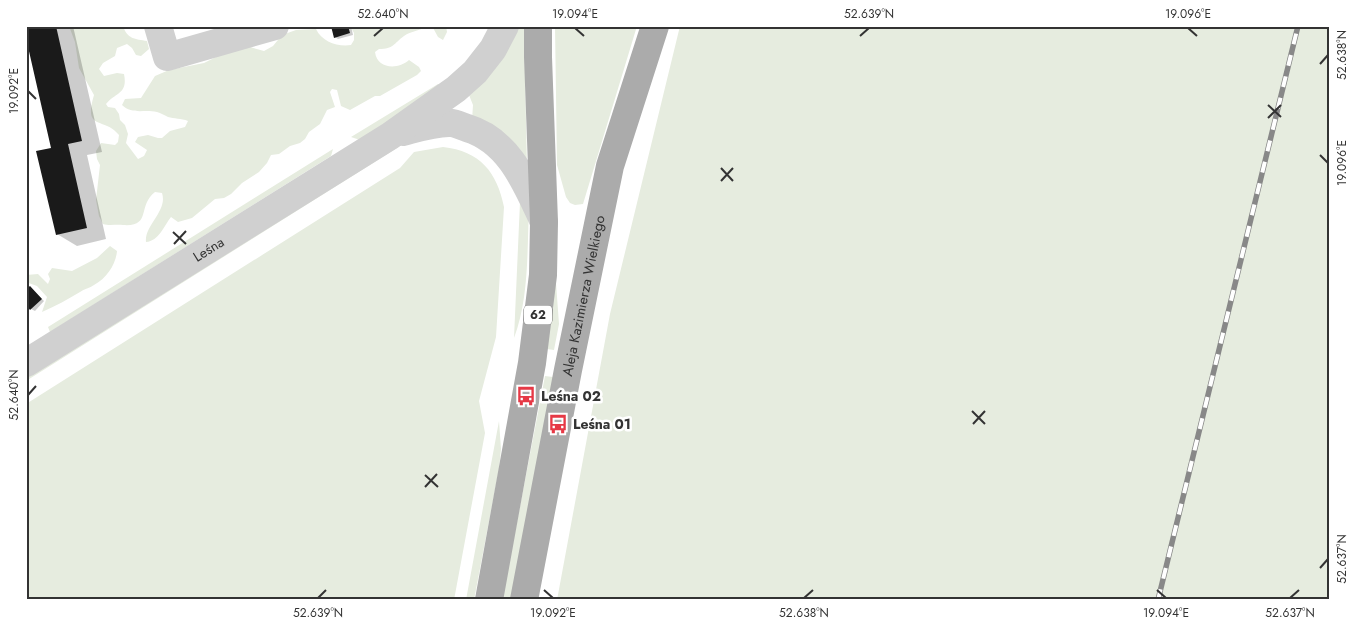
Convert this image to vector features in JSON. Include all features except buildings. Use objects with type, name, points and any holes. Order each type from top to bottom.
[{"type":"main road","name":"62","points":[[489,600],[535,339],[543,275],[544,222],[538,26]]},
{"type":"main road","name":"Aleja Kazimierza Wielkiego","points":[[524,600],[568,370],[610,166],[655,26]]},
{"type":"street","points":[[158,26],[167,57],[275,26]]},
{"type":"street","points":[[390,136],[456,89],[475,72],[494,49],[505,26]]},
{"type":"street","points":[[390,136],[427,126],[452,123],[480,132],[497,143],[512,160],[523,178],[544,222]]},
{"type":"street","name":"Leśna","points":[[26,363],[390,136]]},
{"type":"shaded area","points":[[69,26],[123,26],[129,36],[147,41],[149,49],[141,56],[136,55],[127,44],[117,48],[115,56],[103,63],[99,69],[104,76],[117,73],[124,74],[123,89],[106,104],[108,107],[115,108],[119,114],[120,120],[125,125],[128,134],[126,143],[138,159],[144,156],[147,150],[135,142],[138,137],[148,135],[162,138],[170,131],[185,127],[188,121],[152,111],[134,111],[122,105],[125,99],[141,98],[155,76],[169,70],[204,63],[222,54],[250,47],[264,51],[273,46],[282,35],[296,30],[316,29],[322,37],[331,43],[351,45],[354,40],[354,33],[350,26],[427,26],[407,34],[391,47],[379,49],[375,52],[377,58],[384,65],[399,65],[409,60],[419,67],[421,71],[417,75],[350,110],[341,106],[337,90],[332,89],[330,92],[335,107],[327,110],[320,124],[309,132],[305,139],[279,154],[271,155],[259,172],[242,183],[231,194],[224,198],[215,199],[192,218],[178,222],[171,217],[158,236],[146,242],[148,230],[162,206],[162,193],[155,192],[146,203],[138,223],[132,225],[106,225],[103,224],[99,216],[96,200],[100,165],[96,151],[101,143],[115,145],[118,142],[119,135],[113,129],[93,119],[91,107],[94,95],[79,68],[75,42]]},
{"type":"shaded area","points":[[432,26],[446,26],[447,32],[443,40],[438,37]]},
{"type":"shaded area","points":[[513,26],[524,26],[527,168],[472,120],[473,105],[467,90]]},
{"type":"shaded area","points":[[555,26],[637,26],[583,204],[575,205],[570,203],[566,197],[557,165]]},
{"type":"shaded area","points":[[680,26],[1330,26],[1330,600],[557,600],[610,314]]},
{"type":"shaded area","points":[[438,84],[445,87],[360,140],[351,137]]},
{"type":"shaded area","points":[[408,141],[26,381],[26,375],[383,153]]},
{"type":"shaded area","points":[[443,147],[467,153],[485,165],[497,183],[504,207],[496,337],[479,401],[485,433],[454,600],[26,600],[26,404],[400,168],[414,152]]},
{"type":"shaded area","points":[[333,149],[331,156],[50,332],[48,327]]},
{"type":"shaded area","points":[[520,202],[529,210],[527,258],[525,291],[514,338]]},
{"type":"shaded area","points":[[110,246],[117,251],[115,261],[103,279],[42,312],[47,297],[37,286],[26,282],[26,275],[38,274],[48,284],[50,279],[48,274],[52,268],[72,271],[97,258]]},
{"type":"shaded area","points":[[554,282],[556,283],[559,324],[554,350],[547,349]]},
{"type":"shaded area","points":[[545,376],[553,377],[512,600],[502,600]]},
{"type":"shaded area","points":[[499,421],[501,449],[499,469],[474,600],[466,600]]},
{"type":"railway","points":[[1158,600],[1298,26]]},
{"type":"place","name":"Leśna 02","points":[[526,396]]},
{"type":"place","name":"Leśna 01","points":[[558,424]]}]
